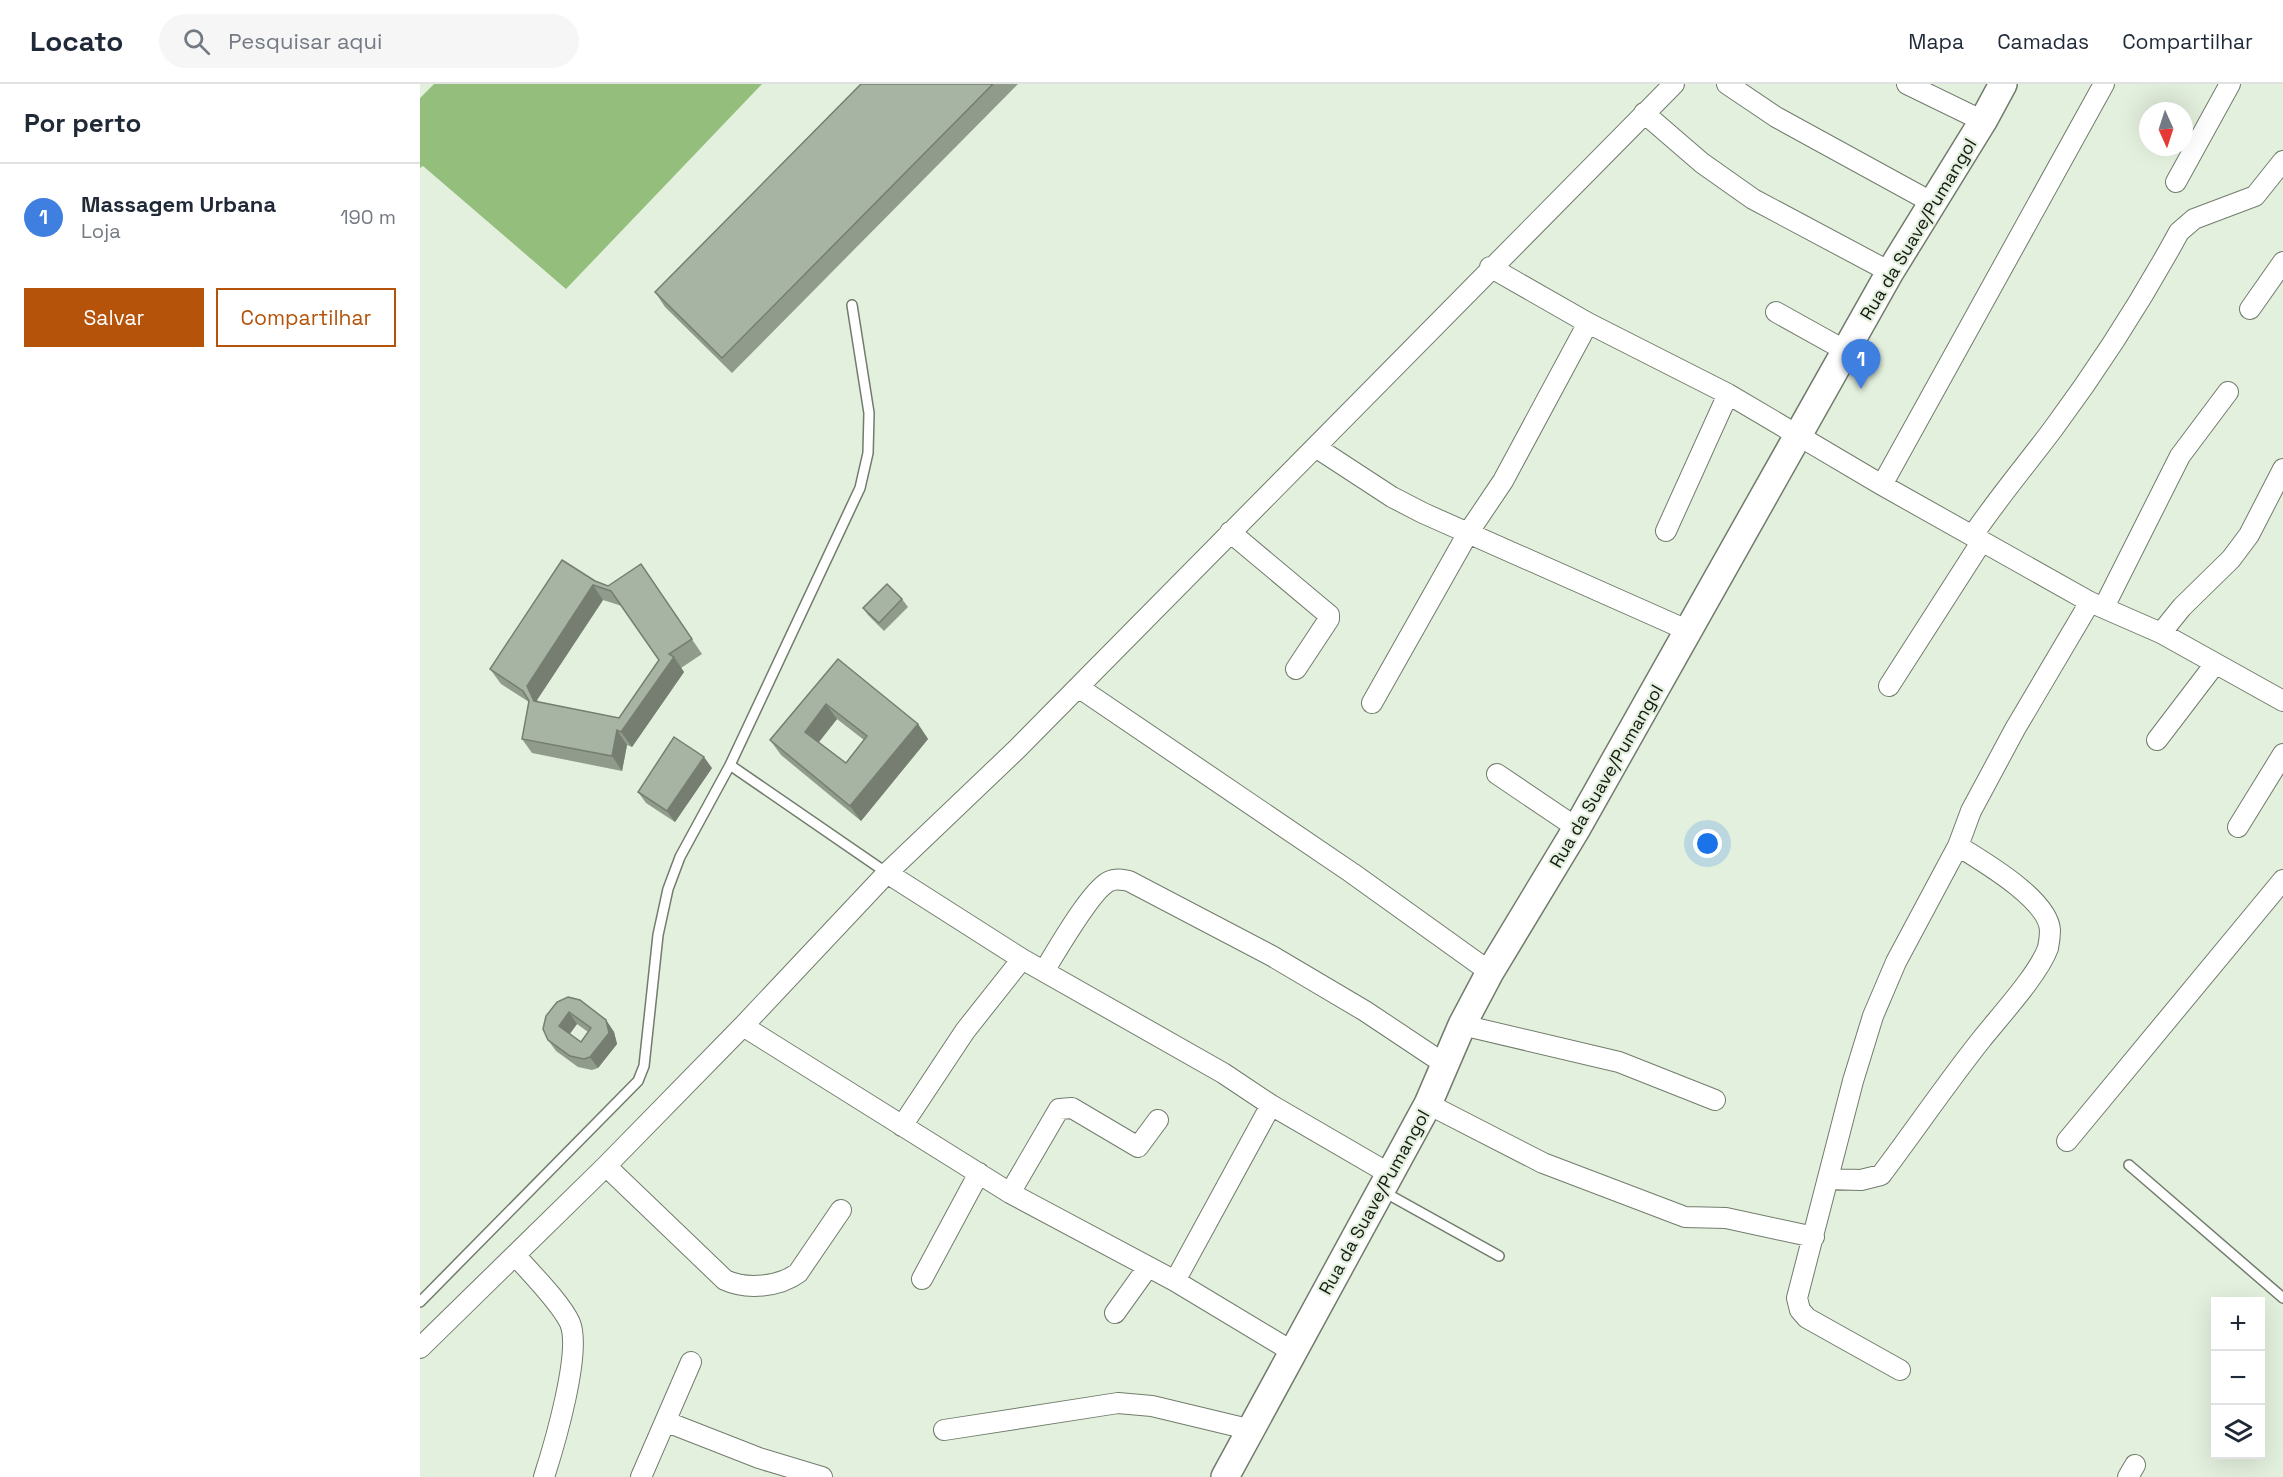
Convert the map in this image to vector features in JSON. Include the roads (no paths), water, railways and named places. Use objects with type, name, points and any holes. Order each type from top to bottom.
[{"type":"street","points":[[420,1348],[606,1166],[743,1026],[887,873],[1078,687],[1317,447],[1490,267],[1674,84]]},
{"type":"street","points":[[1726,84],[1776,117],[1933,203]]},
{"type":"street","points":[[1907,84],[1983,121]]},
{"type":"street","name":"Rua da Suave/Pumangol","points":[[1225,1477],[1383,1182],[1428,1104],[1462,1025],[1490,972],[1577,828],[1890,272],[1983,121],[2003,84]]},
{"type":"street","points":[[1882,485],[2104,84]]},
{"type":"street","points":[[2176,182],[2230,84]]},
{"type":"street","points":[[1644,113],[1702,163],[1753,199],[1890,272]]},
{"type":"street","points":[[1889,686],[2004,490],[2053,429],[2113,341],[2179,232],[2194,219],[2255,196],[2283,161]]},
{"type":"street","points":[[2250,309],[2283,262]]},
{"type":"street","points":[[1490,267],[1588,323],[1728,394],[1882,485],[2097,604],[2161,633],[2283,701]]},
{"type":"street","points":[[1776,312],[1846,351]]},
{"type":"street","points":[[1372,703],[1468,533],[1503,481],[1588,323]]},
{"type":"street","points":[[1900,1371],[1807,1318],[1800,1310],[1797,1298],[1853,1081],[1873,1016],[1896,962],[1958,846],[1971,811],[2015,729],[2097,604],[2180,456],[2228,392]]},
{"type":"street","points":[[1666,531],[1728,394]]},
{"type":"street","points":[[1317,447],[1392,497],[1689,631]]},
{"type":"street","points":[[2161,633],[2182,607],[2231,559],[2249,535],[2283,469]]},
{"type":"street","points":[[1230,532],[1329,615],[1329,619],[1296,669]]},
{"type":"street","points":[[2157,740],[2215,664]]},
{"type":"street","points":[[1078,687],[1352,873],[1490,972]]},
{"type":"street","points":[[2238,827],[2283,754]]},
{"type":"street","points":[[1497,774],[1577,828]]},
{"type":"street","points":[[1828,1179],[1861,1180],[1881,1175],[2030,976],[2048,948],[2050,930],[2047,918],[2038,906],[1992,868],[1958,846]]},
{"type":"street","points":[[887,873],[1022,959],[1222,1073],[1383,1182]]},
{"type":"street","points":[[1044,971],[1065,938],[1104,886],[1118,879],[1129,880],[1272,956],[1365,1011],[1446,1065]]},
{"type":"street","points":[[2067,1141],[2283,880]]},
{"type":"street","points":[[902,1126],[965,1030],[1022,959]]},
{"type":"street","points":[[1462,1025],[1619,1062],[1715,1100]]},
{"type":"street","points":[[743,1026],[1010,1193],[1175,1281],[1293,1352]]},
{"type":"street","points":[[1428,1104],[1543,1163],[1685,1217],[1726,1218],[1814,1237]]},
{"type":"street","points":[[1175,1281],[1271,1105]]},
{"type":"street","points":[[1010,1193],[1059,1109],[1072,1108],[1138,1146],[1158,1120]]},
{"type":"street","points":[[606,1166],[724,1280],[733,1284],[776,1285],[789,1280],[798,1273],[841,1210]]},
{"type":"street","points":[[922,1279],[979,1173]]},
{"type":"street","points":[[515,1255],[540,1282],[570,1323],[573,1343],[555,1440],[544,1477]]},
{"type":"street","points":[[1115,1313],[1148,1267]]},
{"type":"street","points":[[641,1477],[667,1422],[691,1362]]},
{"type":"street","points":[[944,1430],[1118,1403],[1152,1406],[1252,1430]]},
{"type":"street","points":[[667,1422],[759,1458],[822,1477]]},
{"type":"lane","points":[[420,1302],[638,1081],[644,1066],[652,978],[668,890],[680,857],[730,765],[860,488],[868,453],[869,413],[852,305]]},
{"type":"lane","points":[[730,765],[887,873]]},
{"type":"lane","points":[[2129,1165],[2283,1298]]},
{"type":"lane","points":[[1383,1182],[1499,1256]]},
{"type":"place","name":"Massagem Urbana","points":[[1861,389]]}]
